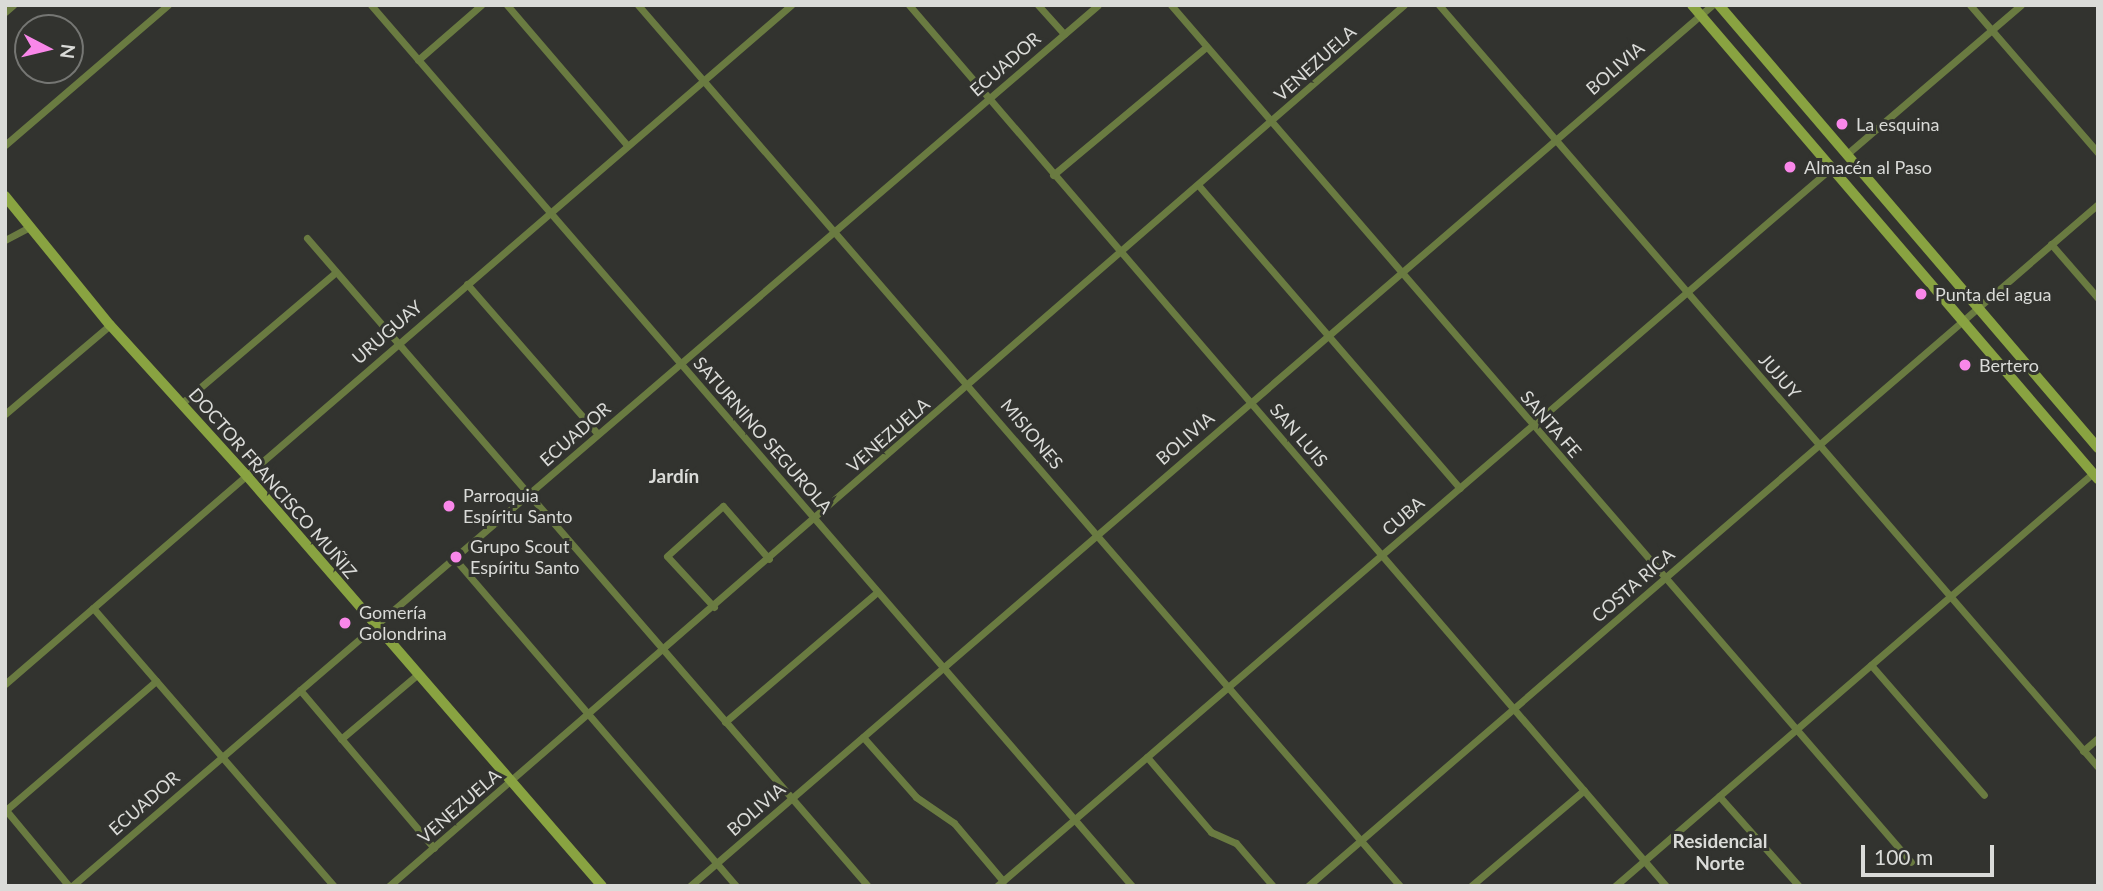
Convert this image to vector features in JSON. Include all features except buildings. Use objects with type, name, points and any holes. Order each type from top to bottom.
[{"type":"main road","points":[[1692,5],[2095,476]]},
{"type":"main road","points":[[1719,5],[2098,448]]},
{"type":"main road","name":"DOCTOR FRANCISCO MUÑIZ","points":[[5,196],[110,325],[247,476],[602,886]]},
{"type":"street","points":[[5,12],[13,5]]},
{"type":"street","points":[[5,145],[168,5]]},
{"type":"street","name":"SATURNINO SEGUROLA","points":[[371,5],[1132,886]]},
{"type":"street","points":[[418,60],[481,5]]},
{"type":"street","points":[[507,5],[627,145]]},
{"type":"street","name":"MISIONES","points":[[638,5],[970,385],[1400,886]]},
{"type":"street","points":[[774,5],[781,13]]},
{"type":"street","name":"URUGUAY","points":[[5,684],[790,5]]},
{"type":"street","name":"SAN LUIS","points":[[909,5],[1053,176],[1666,886]]},
{"type":"street","points":[[1038,5],[1064,34]]},
{"type":"street","name":"ECUADOR","points":[[71,886],[1098,5]]},
{"type":"street","name":"SANTA FE","points":[[1171,5],[1794,731],[1911,862]]},
{"type":"street","name":"VENEZUELA","points":[[389,886],[815,520],[1404,5]]},
{"type":"street","name":"JUJUY","points":[[1439,5],[2098,767]]},
{"type":"street","name":"BOLIVIA","points":[[690,886],[1712,5]]},
{"type":"street","points":[[1970,5],[2098,153]]},
{"type":"street","points":[[1847,154],[2021,5]]},
{"type":"street","points":[[1053,176],[1206,47]]},
{"type":"street","name":"CUBA","points":[[1000,883],[1830,169]]},
{"type":"street","points":[[1199,186],[1460,488]]},
{"type":"street","name":"COSTA RICA","points":[[1308,886],[2098,204]]},
{"type":"street","points":[[5,240],[29,227]]},
{"type":"street","points":[[307,238],[868,886]]},
{"type":"street","points":[[2051,244],[2098,298]]},
{"type":"street","points":[[182,403],[336,272]]},
{"type":"street","points":[[467,284],[598,435]]},
{"type":"street","points":[[5,414],[110,325]]},
{"type":"street","points":[[1615,886],[1950,596],[2095,476]]},
{"type":"street","points":[[714,607],[667,556],[723,506],[769,559]]},
{"type":"street","points":[[454,558],[736,886]]},
{"type":"street","points":[[725,722],[877,592]]},
{"type":"street","points":[[93,608],[334,886]]},
{"type":"street","points":[[1871,664],[1984,795]]},
{"type":"street","points":[[341,739],[418,674]]},
{"type":"street","points":[[71,886],[6,810],[156,681]]},
{"type":"street","points":[[300,690],[434,848]]},
{"type":"street","points":[[863,737],[916,797],[954,823],[1000,883]]},
{"type":"street","points":[[2084,751],[2098,738]]},
{"type":"street","points":[[1147,757],[1212,832],[1236,843],[1273,886]]},
{"type":"street","points":[[1471,886],[1584,790]]},
{"type":"street","points":[[1719,796],[1799,886]]},
{"type":"place","name":"La esquina","points":[[1842,124]]},
{"type":"place","name":"Almacén al Paso","points":[[1790,167]]},
{"type":"place","name":"Punta del agua","points":[[1921,294]]},
{"type":"place","name":"Bertero","points":[[1965,365]]},
{"type":"place","name":"Parroquia Espíritu Santo","points":[[449,506]]},
{"type":"place","name":"Grupo Scout Espíritu Santo","points":[[456,557]]},
{"type":"place","name":"Gomería Golondrina","points":[[345,623]]},
{"type":"district","name":"Jardín","points":[[674,476]]},
{"type":"district","name":"Residencial Norte","points":[[1720,852]]}]
